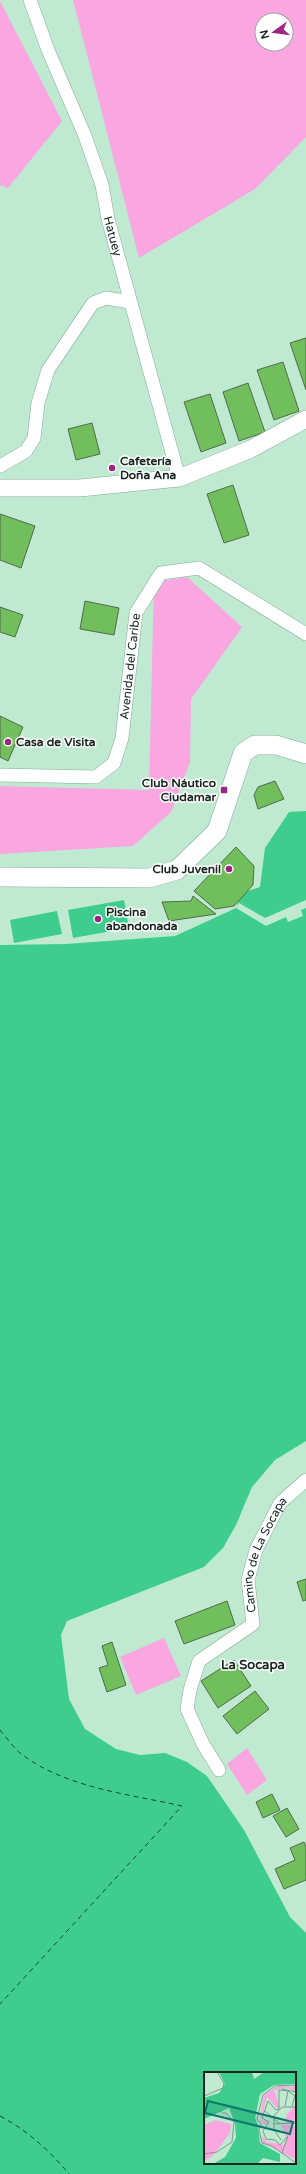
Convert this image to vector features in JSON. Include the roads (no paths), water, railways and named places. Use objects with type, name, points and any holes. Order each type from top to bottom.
[{"type":"main road","points":[[0,877],[149,878],[177,870],[217,831],[243,753],[255,746],[276,745],[306,754]]},
{"type":"street","name":"Hatuey","points":[[30,0],[48,50],[85,136],[102,185],[108,219],[179,478]]},
{"type":"street","points":[[0,466],[26,451],[34,438],[38,403],[48,370],[93,303],[106,298],[130,302]]},
{"type":"street","points":[[0,488],[80,488],[179,478],[251,449],[306,419]]},
{"type":"street","name":"Avenida del Caribe","points":[[0,775],[96,777],[114,762],[122,738],[136,613],[160,573],[199,568],[306,634]]},
{"type":"street","name":"Camino de La Socapa","points":[[219,1770],[203,1744],[187,1709],[190,1690],[199,1661],[253,1624],[248,1580],[256,1550],[280,1504],[306,1480]]},
{"type":"place","name":"Cafetería Doña Ana","points":[[112,468]]},
{"type":"place","name":"Casa de Visita","points":[[8,742]]},
{"type":"place","name":"Club Náutico Ciudamar","points":[[224,790]]},
{"type":"place","name":"Club Juvenil","points":[[229,869]]},
{"type":"place","name":"Piscina abandonada","points":[[98,919]]},
{"type":"district","name":"La Socapa","points":[[253,1665]]}]
